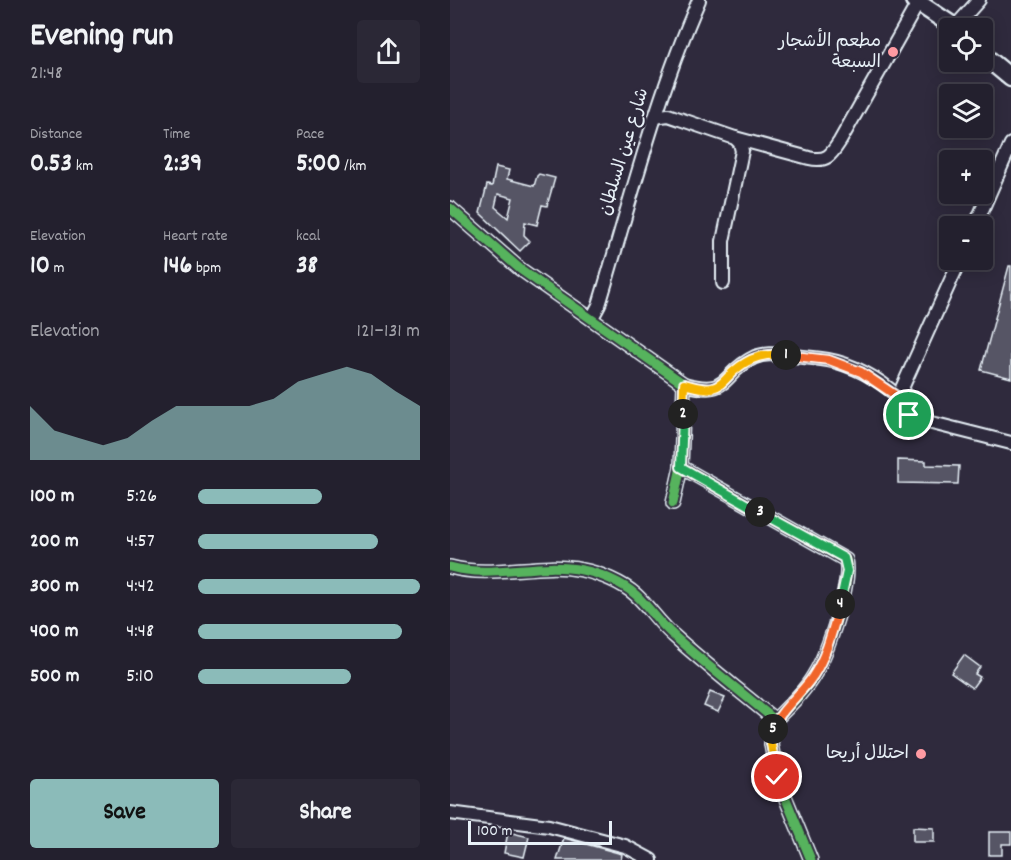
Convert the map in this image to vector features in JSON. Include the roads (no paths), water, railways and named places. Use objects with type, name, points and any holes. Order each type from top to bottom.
[{"type":"main road","points":[[916,1],[941,18]]},
{"type":"main road","points":[[993,63],[1011,78]]},
{"type":"street","name":"شارع عين السلطان","points":[[592,318],[599,305],[655,117],[681,41],[699,0]]},
{"type":"street","points":[[964,18],[979,0]]},
{"type":"street","points":[[655,117],[668,116],[735,138],[816,160],[828,157],[840,141],[916,1]]},
{"type":"street","points":[[723,283],[723,242],[742,151],[740,143],[735,138]]},
{"type":"street","points":[[742,151],[749,145],[756,144]]},
{"type":"street","points":[[979,216],[1011,144]]},
{"type":"street","points":[[450,208],[520,269],[684,384],[707,389],[715,388],[758,356],[776,354],[829,360],[861,372],[898,397],[905,412],[916,419],[1011,443]]},
{"type":"street","points":[[898,397],[955,270]]},
{"type":"street","points":[[673,503],[681,467],[684,384]]},
{"type":"street","points":[[681,467],[846,560],[846,584],[823,657],[814,675],[796,699],[775,720],[771,744],[777,777],[811,860]]},
{"type":"street","points":[[450,567],[473,572],[491,572],[526,567],[559,567],[584,570],[612,581],[635,594],[672,634],[775,720]]},
{"type":"street","points":[[450,813],[549,826],[625,846],[651,860]]},
{"type":"place","name":"مطعم الأشجار السبعة","points":[[893,52]]},
{"type":"place","name":"احتلال أريحا","points":[[921,754]]}]
